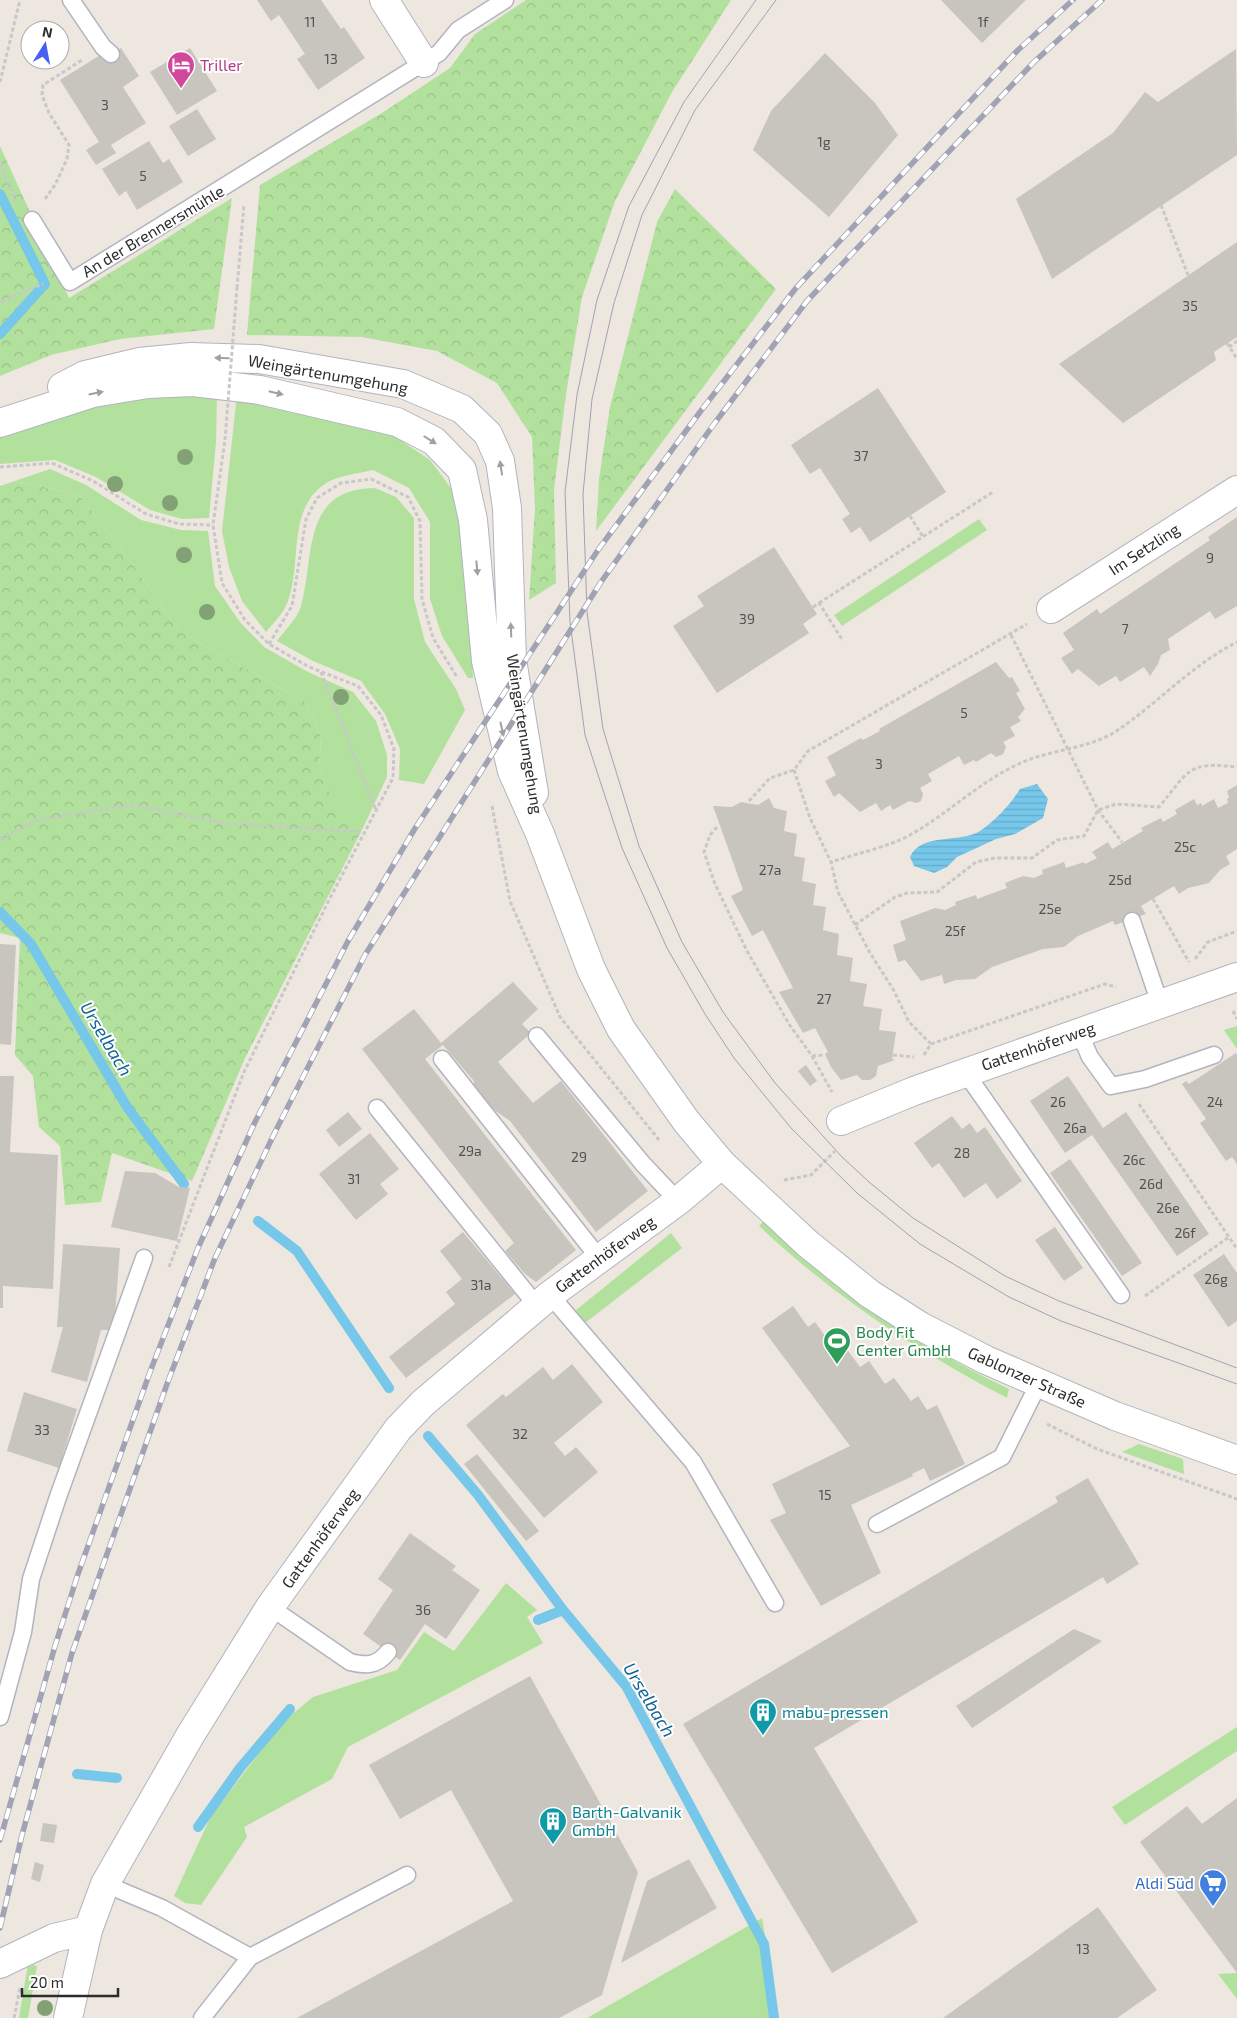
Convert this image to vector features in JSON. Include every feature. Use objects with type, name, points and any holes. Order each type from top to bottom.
[{"type":"main road","points":[[384,0],[424,63]]},
{"type":"main road","name":"Weingärtenumgehung","points":[[0,419],[85,376],[139,362],[191,356],[259,359],[403,384],[462,409],[488,434],[500,461],[507,508],[512,660],[540,834]]},
{"type":"main road","name":"Weingärtenumgehung","points":[[0,423],[93,393],[148,384],[193,382],[260,390],[397,422],[434,441],[462,470],[473,520],[486,661],[512,771],[540,834],[592,969],[621,1029],[686,1121],[722,1164]]},
{"type":"main road","name":"Im Setzling","points":[[1051,609],[1237,490]]},
{"type":"main road","name":"Gattenhöferweg","points":[[841,1121],[965,1072],[1079,1032],[1156,994],[1237,977]]},
{"type":"main road","name":"Gattenhöferweg","points":[[68,2018],[88,1930],[105,1884],[190,1734],[270,1607],[398,1429],[423,1403],[543,1300],[678,1200],[722,1164]]},
{"type":"main road","name":"Gablonzer Straße","points":[[722,1164],[808,1244],[870,1294],[920,1326],[986,1360],[1039,1384],[1115,1416],[1237,1460]]},
{"type":"main road","points":[[0,1964],[54,1938],[88,1930]]},
{"type":"lane","points":[[71,0],[107,50]]},
{"type":"lane","name":"An der Brennersmühle","points":[[32,220],[70,282],[424,63],[439,53],[458,30],[505,0]]},
{"type":"lane","points":[[1132,922],[1156,994]]},
{"type":"lane","points":[[1079,1032],[1090,1057],[1111,1086],[1125,1084],[1214,1055]]},
{"type":"lane","points":[[537,1036],[643,1164],[678,1200]]},
{"type":"lane","points":[[442,1059],[600,1258]]},
{"type":"lane","points":[[965,1072],[1121,1295]]},
{"type":"lane","points":[[377,1108],[543,1300],[693,1462],[776,1603]]},
{"type":"lane","points":[[0,1717],[23,1632],[31,1579],[58,1496],[144,1258]]},
{"type":"lane","points":[[877,1524],[1002,1457],[1039,1384]]},
{"type":"lane","points":[[270,1607],[350,1662],[364,1666],[373,1664],[382,1659],[388,1652]]},
{"type":"lane","points":[[202,2018],[250,1958],[407,1875]]},
{"type":"lane","points":[[105,1884],[162,1908],[250,1958]]},
{"type":"path","points":[[0,82],[20,0]]},
{"type":"path","points":[[21,208],[47,198],[67,159],[69,145],[42,95],[43,86],[107,50]]},
{"type":"path","points":[[0,163],[10,192],[32,220]]},
{"type":"path","points":[[244,1072],[393,778],[394,749],[380,715],[358,686],[321,672],[269,644],[245,620],[222,583],[213,525],[225,440],[247,174]]},
{"type":"path","points":[[1162,205],[1188,275]]},
{"type":"path","points":[[0,302],[45,284],[70,282]]},
{"type":"path","points":[[1237,341],[1228,345],[1237,360]]},
{"type":"path","points":[[0,467],[52,463],[93,481],[146,514],[179,524],[213,525]]},
{"type":"path","points":[[269,644],[292,606],[306,519],[317,498],[341,483],[371,479],[408,498],[420,521],[422,599],[434,638],[462,684]]},
{"type":"path","points":[[812,607],[993,492]]},
{"type":"path","points":[[910,516],[923,537]]},
{"type":"path","points":[[818,603],[843,641]]},
{"type":"path","points":[[749,801],[770,778],[794,770],[808,750],[1011,635],[1070,750],[1098,810],[1122,842]]},
{"type":"path","points":[[831,862],[908,836],[948,811],[991,778],[1029,760],[1070,750],[1117,730],[1210,658],[1237,642]]},
{"type":"path","points":[[321,672],[376,810]]},
{"type":"path","points":[[855,925],[895,897],[907,893],[937,892],[976,862],[995,858],[1032,858],[1057,840],[1084,836],[1098,810],[1116,804],[1159,807],[1190,770],[1210,764],[1237,767]]},
{"type":"path","points":[[794,770],[810,818],[831,862],[838,892],[909,1022],[931,1044],[1105,984],[1156,994],[1183,974],[1208,942],[1237,931]]},
{"type":"path","points":[[490,797],[510,901],[560,1017],[664,1146]]},
{"type":"path","points":[[0,839],[37,820],[132,805],[224,823],[361,832]]},
{"type":"path","points":[[717,827],[710,835],[704,852],[715,884],[752,959],[789,1024],[812,1056],[831,1088],[841,1121],[849,1137],[811,1175],[782,1181],[763,1202]]},
{"type":"path","points":[[1153,899],[1190,965]]},
{"type":"path","points":[[812,1056],[824,1055]]},
{"type":"path","points":[[893,1055],[922,1058]]},
{"type":"path","points":[[1125,1084],[1237,1249]]},
{"type":"path","points":[[1121,1295],[1137,1301],[1229,1237]]},
{"type":"green space","points":[[526,0],[731,0],[672,92],[615,201],[582,297],[566,394],[554,490],[556,583],[529,600],[535,508],[532,437],[497,383],[437,351],[362,337],[247,335],[260,185],[382,113],[450,68],[475,34]]},
{"type":"green space","points":[[0,146],[69,298],[232,198],[214,329],[120,339],[51,355],[0,376]]},
{"type":"green space","points":[[675,189],[776,289],[596,531],[599,479],[610,407],[657,222]]},
{"type":"green space","points":[[217,395],[216,442],[209,518],[182,519],[150,510],[96,477],[55,460],[0,464],[0,435],[33,421],[120,400]]},
{"type":"green space","points":[[237,395],[382,428],[430,460],[462,503],[473,678],[468,678],[442,636],[430,599],[430,522],[409,488],[373,470],[332,480],[317,490],[307,503],[301,518],[295,568],[288,601],[266,632],[242,601],[229,567],[222,531]]},
{"type":"green space","points":[[50,469],[86,485],[141,520],[181,530],[208,531],[215,586],[240,622],[264,647],[308,672],[353,692],[376,721],[387,755],[387,777],[361,832],[339,816],[319,767],[321,737],[307,703],[180,632],[129,559],[79,495],[15,481]]},
{"type":"green space","points":[[15,481],[79,495],[129,559],[180,632],[307,703],[321,737],[319,767],[339,815],[361,832],[246,1056],[192,1181],[112,1153],[101,1202],[65,1205],[60,1146],[39,1127],[33,1076],[15,1055],[20,938],[0,933],[0,486]]},
{"type":"green space","points":[[375,488],[396,497],[414,518],[414,599],[425,642],[456,689],[465,710],[424,784],[399,780],[400,749],[385,714],[361,681],[313,661],[277,641],[294,620],[301,606],[311,547],[323,512],[334,500],[351,491]]},
{"type":"green space","points":[[979,519],[987,530],[842,626],[834,615]]},
{"type":"green space","points":[[1237,1026],[1237,1049],[1224,1030]]},
{"type":"green space","points":[[763,1222],[820,1271],[880,1315],[943,1354],[1009,1389],[1007,1398],[908,1341],[846,1299],[787,1252],[759,1226]]},
{"type":"green space","points":[[671,1233],[682,1248],[585,1323],[575,1311]]},
{"type":"green space","points":[[1139,1444],[1183,1459],[1184,1474],[1122,1452]]},
{"type":"green space","points":[[506,1583],[537,1610],[527,1617],[543,1643],[348,1747],[332,1779],[244,1827],[247,1837],[201,1905],[185,1903],[174,1896],[211,1816],[283,1722],[313,1697],[397,1670],[424,1632],[454,1651]]},
{"type":"green space","points":[[1237,1727],[1237,1751],[1125,1825],[1112,1807]]},
{"type":"green space","points":[[762,1918],[779,2018],[587,2018]]},
{"type":"green space","points":[[28,1964],[37,1966],[28,2018],[19,2018]]},
{"type":"green space","points":[[1237,1973],[1237,1999],[1218,1974]]},
{"type":"water","points":[[1037,784],[1048,799],[1043,818],[1015,834],[996,839],[957,857],[947,867],[934,873],[914,866],[910,857],[915,849],[931,841],[962,837],[980,831],[1002,812],[1020,789]]},
{"type":"building","points":[[257,0],[321,0],[341,29],[344,27],[365,58],[318,90],[297,59],[305,54],[279,15],[271,21]]},
{"type":"building","points":[[941,0],[1026,0],[982,43]]},
{"type":"building","points":[[121,48],[139,76],[123,87],[146,123],[111,145],[116,153],[96,165],[86,150],[99,142],[60,80],[102,54],[105,58]]},
{"type":"building","points":[[190,48],[217,91],[177,115],[150,72]]},
{"type":"building","points":[[1236,49],[1237,155],[1052,279],[1016,199],[1113,133],[1145,92],[1158,102]]},
{"type":"building","points":[[825,53],[875,103],[898,135],[829,217],[753,150],[771,111]]},
{"type":"building","points":[[197,109],[216,139],[188,156],[169,126]]},
{"type":"building","points":[[149,141],[163,163],[169,159],[183,182],[137,210],[126,191],[119,196],[102,169]]},
{"type":"building","points":[[1237,242],[1237,337],[1214,352],[1216,360],[1212,363],[1123,423],[1059,364]]},
{"type":"building","points":[[878,388],[946,492],[870,542],[860,527],[851,533],[842,519],[850,514],[820,468],[810,474],[791,445]]},
{"type":"building","points":[[1237,517],[1237,606],[1215,619],[1210,611],[1168,639],[1170,650],[1161,655],[1158,664],[1150,676],[1144,667],[1120,682],[1116,676],[1099,686],[1078,669],[1072,674],[1061,658],[1074,650],[1063,633],[1097,609],[1100,614],[1210,540],[1208,537]]},
{"type":"building","points":[[774,547],[817,614],[803,624],[809,633],[717,693],[673,626],[704,606],[697,596]]},
{"type":"building","points":[[996,662],[1009,678],[1012,677],[1020,691],[1016,693],[1025,709],[1018,717],[1021,721],[1010,727],[1015,736],[1003,742],[1006,747],[1003,754],[996,757],[991,753],[976,762],[974,760],[964,765],[959,756],[928,774],[932,781],[920,788],[923,794],[921,801],[917,803],[909,801],[893,810],[890,805],[881,811],[876,803],[860,812],[839,793],[834,797],[825,781],[836,775],[827,757],[861,738],[863,740],[880,731],[879,729]]},
{"type":"building","points":[[1237,785],[1237,849],[1226,856],[1230,864],[1220,870],[1209,883],[1188,888],[1179,894],[1174,886],[1141,906],[1146,914],[1115,925],[1113,921],[1078,936],[1064,947],[1043,949],[992,967],[975,979],[956,980],[944,984],[942,975],[921,981],[905,960],[898,962],[893,945],[906,940],[900,921],[935,908],[945,910],[956,905],[955,902],[976,895],[977,899],[1007,888],[1005,883],[1023,876],[1034,878],[1043,874],[1042,870],[1064,862],[1066,868],[1084,862],[1085,864],[1097,858],[1092,852],[1108,842],[1112,849],[1143,831],[1141,828],[1161,818],[1163,822],[1177,814],[1175,810],[1194,799],[1197,805],[1201,803],[1202,806],[1214,799],[1218,808],[1228,803],[1227,791]]},
{"type":"building","points":[[769,798],[774,808],[787,811],[784,831],[797,834],[794,856],[805,858],[802,881],[816,884],[813,905],[826,907],[823,930],[839,934],[837,955],[853,958],[850,981],[867,984],[863,1006],[882,1009],[879,1030],[896,1032],[892,1059],[895,1060],[878,1066],[876,1076],[870,1080],[862,1080],[857,1075],[841,1080],[831,1067],[825,1054],[828,1052],[815,1028],[803,1033],[779,992],[793,988],[763,930],[752,936],[731,896],[743,890],[713,806],[732,807],[741,802],[758,805]]},
{"type":"building","points":[[0,944],[16,945],[11,1045],[0,1044]]},
{"type":"building","points":[[513,982],[538,1009],[522,1024],[531,1033],[498,1062],[533,1103],[561,1081],[648,1191],[596,1232],[510,1121],[493,1109],[474,1086],[474,1081],[443,1045],[425,1059],[576,1250],[536,1282],[524,1273],[505,1251],[514,1243],[362,1049],[414,1009],[441,1043]]},
{"type":"building","points":[[1236,1053],[1237,1164],[1232,1157],[1226,1161],[1200,1123],[1206,1119],[1182,1084],[1186,1081],[1189,1084]]},
{"type":"building","points":[[806,1065],[817,1081],[810,1086],[798,1071]]},
{"type":"building","points":[[0,1076],[14,1076],[10,1152],[58,1155],[53,1289],[3,1286],[3,1308],[0,1308]]},
{"type":"building","points":[[1068,1076],[1103,1128],[1126,1112],[1209,1234],[1177,1256],[1092,1135],[1065,1153],[1030,1101]]},
{"type":"building","points":[[348,1112],[362,1129],[339,1147],[326,1130]]},
{"type":"building","points":[[952,1116],[962,1129],[970,1123],[977,1133],[985,1127],[1022,1181],[997,1199],[986,1183],[964,1198],[939,1163],[932,1168],[914,1143]]},
{"type":"building","points":[[370,1133],[399,1169],[380,1184],[388,1194],[356,1220],[319,1174]]},
{"type":"building","points":[[1070,1159],[1142,1263],[1122,1276],[1050,1173]]},
{"type":"building","points":[[125,1171],[155,1173],[179,1187],[190,1188],[177,1241],[111,1227]]},
{"type":"building","points":[[1055,1227],[1083,1268],[1064,1281],[1035,1240]]},
{"type":"building","points":[[463,1232],[515,1294],[406,1378],[389,1357],[455,1304],[446,1292],[462,1279],[440,1251]]},
{"type":"building","points":[[63,1244],[120,1248],[114,1330],[101,1330],[87,1382],[51,1372],[63,1327],[57,1327]]},
{"type":"building","points":[[1224,1254],[1237,1273],[1237,1321],[1228,1327],[1193,1275]]},
{"type":"building","points":[[793,1306],[808,1327],[815,1322],[835,1350],[843,1344],[860,1367],[869,1361],[885,1384],[894,1378],[911,1401],[918,1396],[927,1410],[937,1405],[965,1464],[930,1481],[924,1468],[912,1474],[913,1476],[851,1505],[881,1573],[821,1606],[770,1520],[786,1513],[772,1484],[850,1446],[762,1328]]},
{"type":"building","points":[[572,1364],[603,1402],[554,1443],[565,1456],[576,1447],[598,1472],[544,1518],[466,1425],[503,1394],[506,1397],[543,1367],[553,1380]]},
{"type":"building","points":[[24,1392],[77,1409],[59,1468],[7,1451]]},
{"type":"building","points":[[477,1454],[539,1531],[526,1541],[464,1464]]},
{"type":"building","name":"mabu-pressen","points":[[1088,1478],[1139,1564],[1107,1584],[1103,1577],[814,1748],[918,1922],[832,1973],[683,1724],[1058,1502],[1055,1497]]},
{"type":"building","points":[[410,1533],[456,1566],[452,1570],[480,1590],[446,1639],[425,1624],[400,1660],[363,1634],[393,1590],[378,1579]]},
{"type":"building","points":[[1074,1629],[1102,1641],[972,1728],[956,1706]]},
{"type":"building","name":"Barth-Galvanik GmbH","points":[[530,1676],[638,1872],[602,1995],[559,2018],[297,2018],[513,1901],[451,1790],[400,1819],[369,1765]]},
{"type":"building","name":"Aldi Süd","points":[[1237,1798],[1237,1973],[1140,1842],[1187,1806],[1202,1824]]},
{"type":"building","points":[[43,1823],[57,1825],[54,1843],[40,1841]]},
{"type":"building","points":[[689,1859],[717,1908],[621,1963],[647,1881]]},
{"type":"building","points":[[35,1862],[44,1865],[40,1882],[31,1879]]},
{"type":"building","points":[[1098,1907],[1157,1990],[1117,2018],[943,2018]]},
{"type":"waterway","points":[[0,194],[45,284],[0,334]]},
{"type":"waterway","name":"Urselbach","points":[[0,912],[31,944],[127,1107],[184,1184]]},
{"type":"waterway","name":"Urselbach","points":[[258,1221],[297,1251],[389,1388]]},
{"type":"waterway","name":"Urselbach","points":[[428,1436],[478,1495],[563,1610],[626,1686],[764,1944],[774,2018]]},
{"type":"waterway","points":[[538,1620],[563,1610]]},
{"type":"waterway","points":[[198,1827],[240,1768],[290,1709]]},
{"type":"waterway","points":[[77,1774],[117,1778]]},
{"type":"tram line","points":[[756,0],[684,102],[629,206],[597,300],[577,395],[565,492],[570,622],[585,735],[622,848],[667,948],[705,1014],[734,1058],[791,1128],[857,1193],[920,1244],[1009,1297],[1061,1321],[1237,1384]]},
{"type":"tram line","points":[[776,0],[695,110],[642,215],[614,303],[592,399],[583,494],[587,612],[603,729],[639,846],[682,942],[723,1012],[775,1083],[842,1157],[869,1182],[913,1218],[1005,1276],[1059,1301],[1237,1368]]},
{"type":"railway","points":[[0,1840],[55,1646],[78,1574],[150,1372],[198,1248],[255,1122],[348,941],[414,830],[598,550],[700,412],[796,288],[1018,50],[1073,0]]},
{"type":"railway","points":[[0,1928],[22,1835],[72,1653],[167,1384],[215,1258],[276,1130],[365,955],[601,582],[714,424],[807,301],[1034,62],[1102,0]]},
{"type":"place","name":"Triller","points":[[181,89]]},
{"type":"place","name":"Body Fit Center GmbH","points":[[837,1365]]},
{"type":"place","name":"mabu-pressen","points":[[763,1736]]},
{"type":"place","name":"Barth-Galvanik GmbH","points":[[553,1845]]},
{"type":"place","name":"Aldi Süd","points":[[1213,1907]]}]
